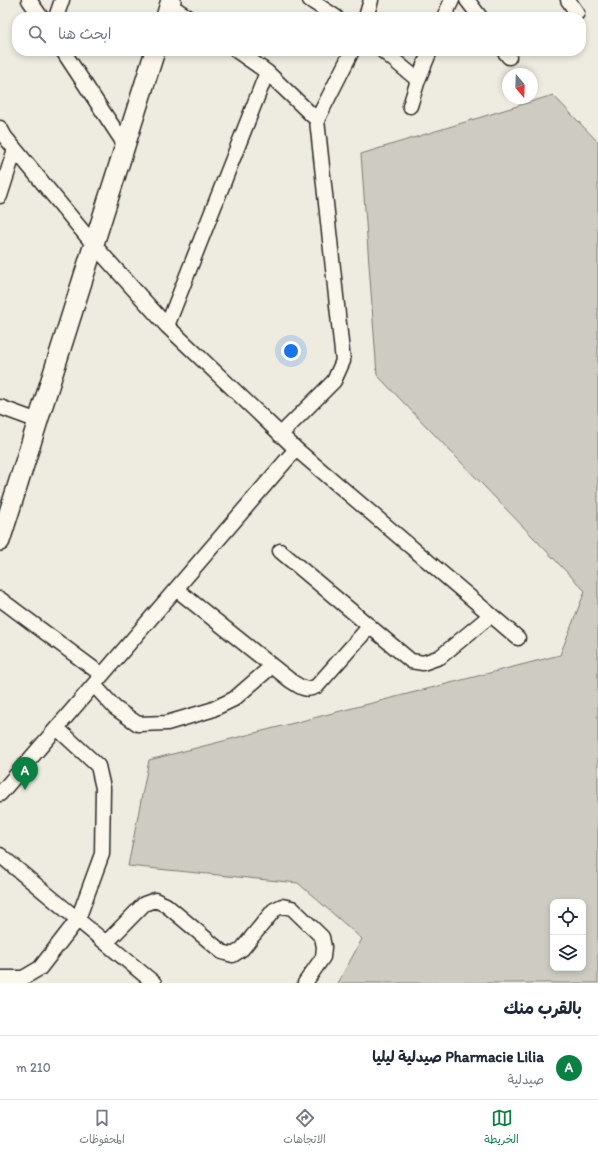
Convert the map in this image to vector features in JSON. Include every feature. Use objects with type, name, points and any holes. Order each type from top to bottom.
[{"type":"street","points":[[29,0],[37,12]]},
{"type":"street","points":[[58,12],[62,0]]},
{"type":"street","points":[[310,0],[328,12]]},
{"type":"street","points":[[367,12],[371,0]]},
{"type":"street","points":[[446,12],[452,0]]},
{"type":"street","points":[[468,0],[476,12]]},
{"type":"street","points":[[568,0],[575,12]]},
{"type":"street","points":[[169,7],[178,12]]},
{"type":"street","points":[[66,56],[125,145]]},
{"type":"street","points":[[0,541],[153,56]]},
{"type":"street","points":[[244,56],[267,72],[317,120]]},
{"type":"street","points":[[280,435],[334,381],[343,362],[317,120],[349,56]]},
{"type":"street","points":[[389,56],[418,80]]},
{"type":"street","points":[[410,106],[418,80],[428,56]]},
{"type":"street","points":[[167,326],[267,72]]},
{"type":"street","points":[[0,128],[5,137],[94,244],[167,326],[280,435],[518,638]]},
{"type":"street","points":[[0,196],[15,149]]},
{"type":"street","points":[[0,407],[38,421]]},
{"type":"street","points":[[0,794],[296,449]]},
{"type":"street","points":[[280,551],[411,661],[423,663],[440,657],[491,615]]},
{"type":"street","points":[[176,589],[291,681],[304,689],[317,686],[370,626]]},
{"type":"street","points":[[0,599],[98,680],[115,708],[138,724],[167,723],[211,710],[234,699],[272,666]]},
{"type":"street","points":[[0,978],[23,978],[40,968],[78,919],[102,854],[103,788],[98,766],[57,728]]},
{"type":"street","points":[[0,855],[154,983]]},
{"type":"street","points":[[106,943],[144,904],[155,900],[166,905],[222,952],[233,955],[242,949],[274,910],[282,906],[292,908],[322,937],[324,947],[323,957],[305,983]]},
{"type":"shaded area","points":[[553,95],[598,142],[598,983],[338,983],[362,939],[298,883],[128,866],[149,760],[560,655],[585,591],[377,375],[361,154],[524,104],[538,104],[538,100]]},
{"type":"place","name":"Pharmacie Lilia صيدلية ليليا","points":[[25,790]]}]
